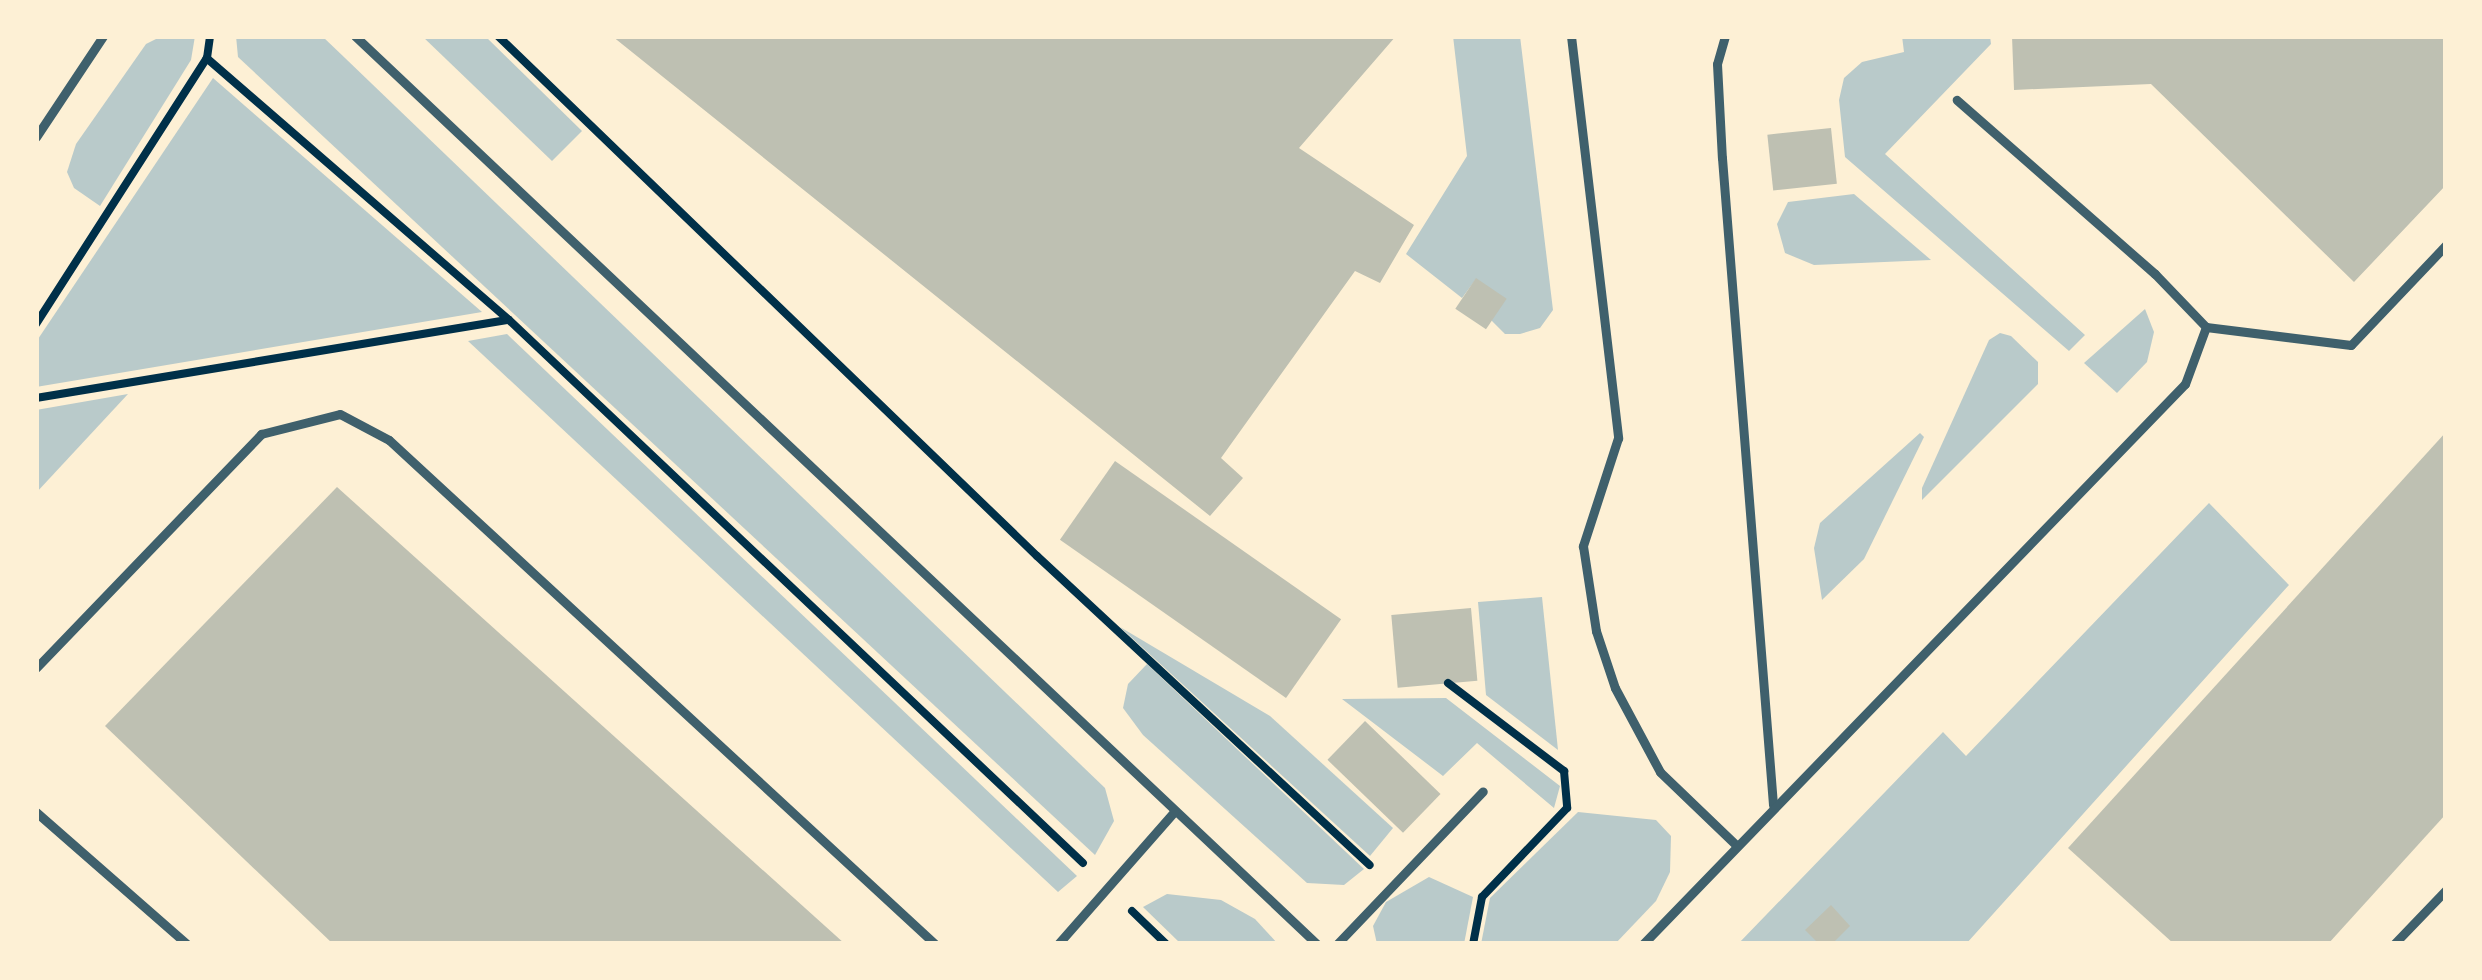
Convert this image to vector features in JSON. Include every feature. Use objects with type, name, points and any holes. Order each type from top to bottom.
[{"type":"lane","points":[[36,137],[103,36]]},
{"type":"lane","points":[[355,36],[1317,944]]},
{"type":"lane","points":[[1571,36],[1618,439],[1583,545],[1596,631],[1615,688],[1660,772],[1736,844]]},
{"type":"lane","points":[[1725,36],[1718,64],[1722,158],[1773,805]]},
{"type":"lane","points":[[1957,100],[2156,274],[2206,327],[2351,345],[2446,245]]},
{"type":"lane","points":[[1643,944],[2185,384],[2206,327]]},
{"type":"lane","points":[[36,668],[261,434],[340,414],[389,440],[934,944]]},
{"type":"lane","points":[[1337,944],[1483,791]]},
{"type":"lane","points":[[36,812],[187,944]]},
{"type":"lane","points":[[1058,944],[1174,812]]},
{"type":"lane","points":[[2394,944],[2446,890]]},
{"type":"path","points":[[36,324],[207,58],[210,36]]},
{"type":"path","points":[[498,36],[1037,556],[1392,887]]},
{"type":"path","points":[[207,58],[508,320],[1166,944]]},
{"type":"path","points":[[36,398],[508,320]]},
{"type":"shaded area","points":[[162,36],[195,36],[191,60],[100,206],[74,188],[67,172],[76,144],[146,44]]},
{"type":"shaded area","points":[[236,36],[322,36],[1105,788],[1114,821],[1095,855],[238,57]]},
{"type":"shaded area","points":[[422,36],[485,36],[582,131],[552,161]]},
{"type":"shaded area","points":[[1453,36],[1520,36],[1553,310],[1540,328],[1520,334],[1505,334],[1492,321],[1476,279],[1462,298],[1406,254],[1467,156]]},
{"type":"shaded area","points":[[1902,36],[1990,36],[1991,44],[1885,154],[2085,335],[2069,351],[1845,157],[1839,100],[1844,78],[1862,62],[1904,52]]},
{"type":"shaded area","points":[[213,78],[482,312],[36,387],[36,342]]},
{"type":"shaded area","points":[[1854,194],[1931,260],[1814,265],[1785,253],[1777,224],[1788,202]]},
{"type":"shaded area","points":[[2145,309],[2154,332],[2147,362],[2117,393],[2084,363]]},
{"type":"shaded area","points":[[2000,333],[2011,336],[2038,362],[2038,384],[1922,500],[1922,488],[1989,340]]},
{"type":"shaded area","points":[[507,334],[1077,876],[1058,892],[468,341]]},
{"type":"shaded area","points":[[128,394],[36,493],[36,410]]},
{"type":"shaded area","points":[[1920,433],[1924,437],[1864,559],[1822,600],[1814,548],[1820,523]]},
{"type":"shaded area","points":[[2209,503],[2289,585],[1966,944],[1738,944],[1943,732],[1966,756]]},
{"type":"shaded area","points":[[1542,597],[1558,750],[1486,695],[1478,602]]},
{"type":"shaded area","points":[[1120,627],[1270,716],[1393,828],[1370,856]]},
{"type":"shaded area","points":[[1147,664],[1364,869],[1344,885],[1307,883],[1143,735],[1123,708],[1128,684]]},
{"type":"shaded area","points":[[1446,698],[1560,786],[1554,808],[1477,743],[1443,776],[1342,699]]},
{"type":"shaded area","points":[[1578,812],[1656,820],[1671,836],[1670,872],[1656,901],[1615,944],[1481,944],[1490,898]]},
{"type":"shaded area","points":[[1429,877],[1473,897],[1464,944],[1377,944],[1373,926],[1386,902]]},
{"type":"shaded area","points":[[1167,894],[1221,900],[1255,919],[1278,944],[1181,944],[1143,907]]},
{"type":"building","points":[[612,36],[1396,36],[1299,148],[1414,225],[1380,283],[1355,271],[1221,458],[1243,478],[1210,516]]},
{"type":"building","points":[[2012,36],[2446,36],[2446,185],[2354,282],[2151,84],[2014,90]]},
{"type":"building","points":[[1831,128],[1837,184],[1773,190],[1767,135]]},
{"type":"building","points":[[1476,278],[1507,299],[1486,329],[1455,309]]},
{"type":"building","points":[[2446,432],[2446,814],[2328,944],[2174,944],[2068,848]]},
{"type":"building","points":[[1115,461],[1341,619],[1286,698],[1060,540]]},
{"type":"building","points":[[337,487],[845,944],[333,944],[105,726]]},
{"type":"building","points":[[1471,608],[1477,681],[1398,688],[1391,615]]},
{"type":"building","points":[[1365,721],[1441,794],[1403,833],[1327,760]]},
{"type":"building","points":[[1831,905],[1850,926],[1832,944],[1819,944],[1805,930]]}]
